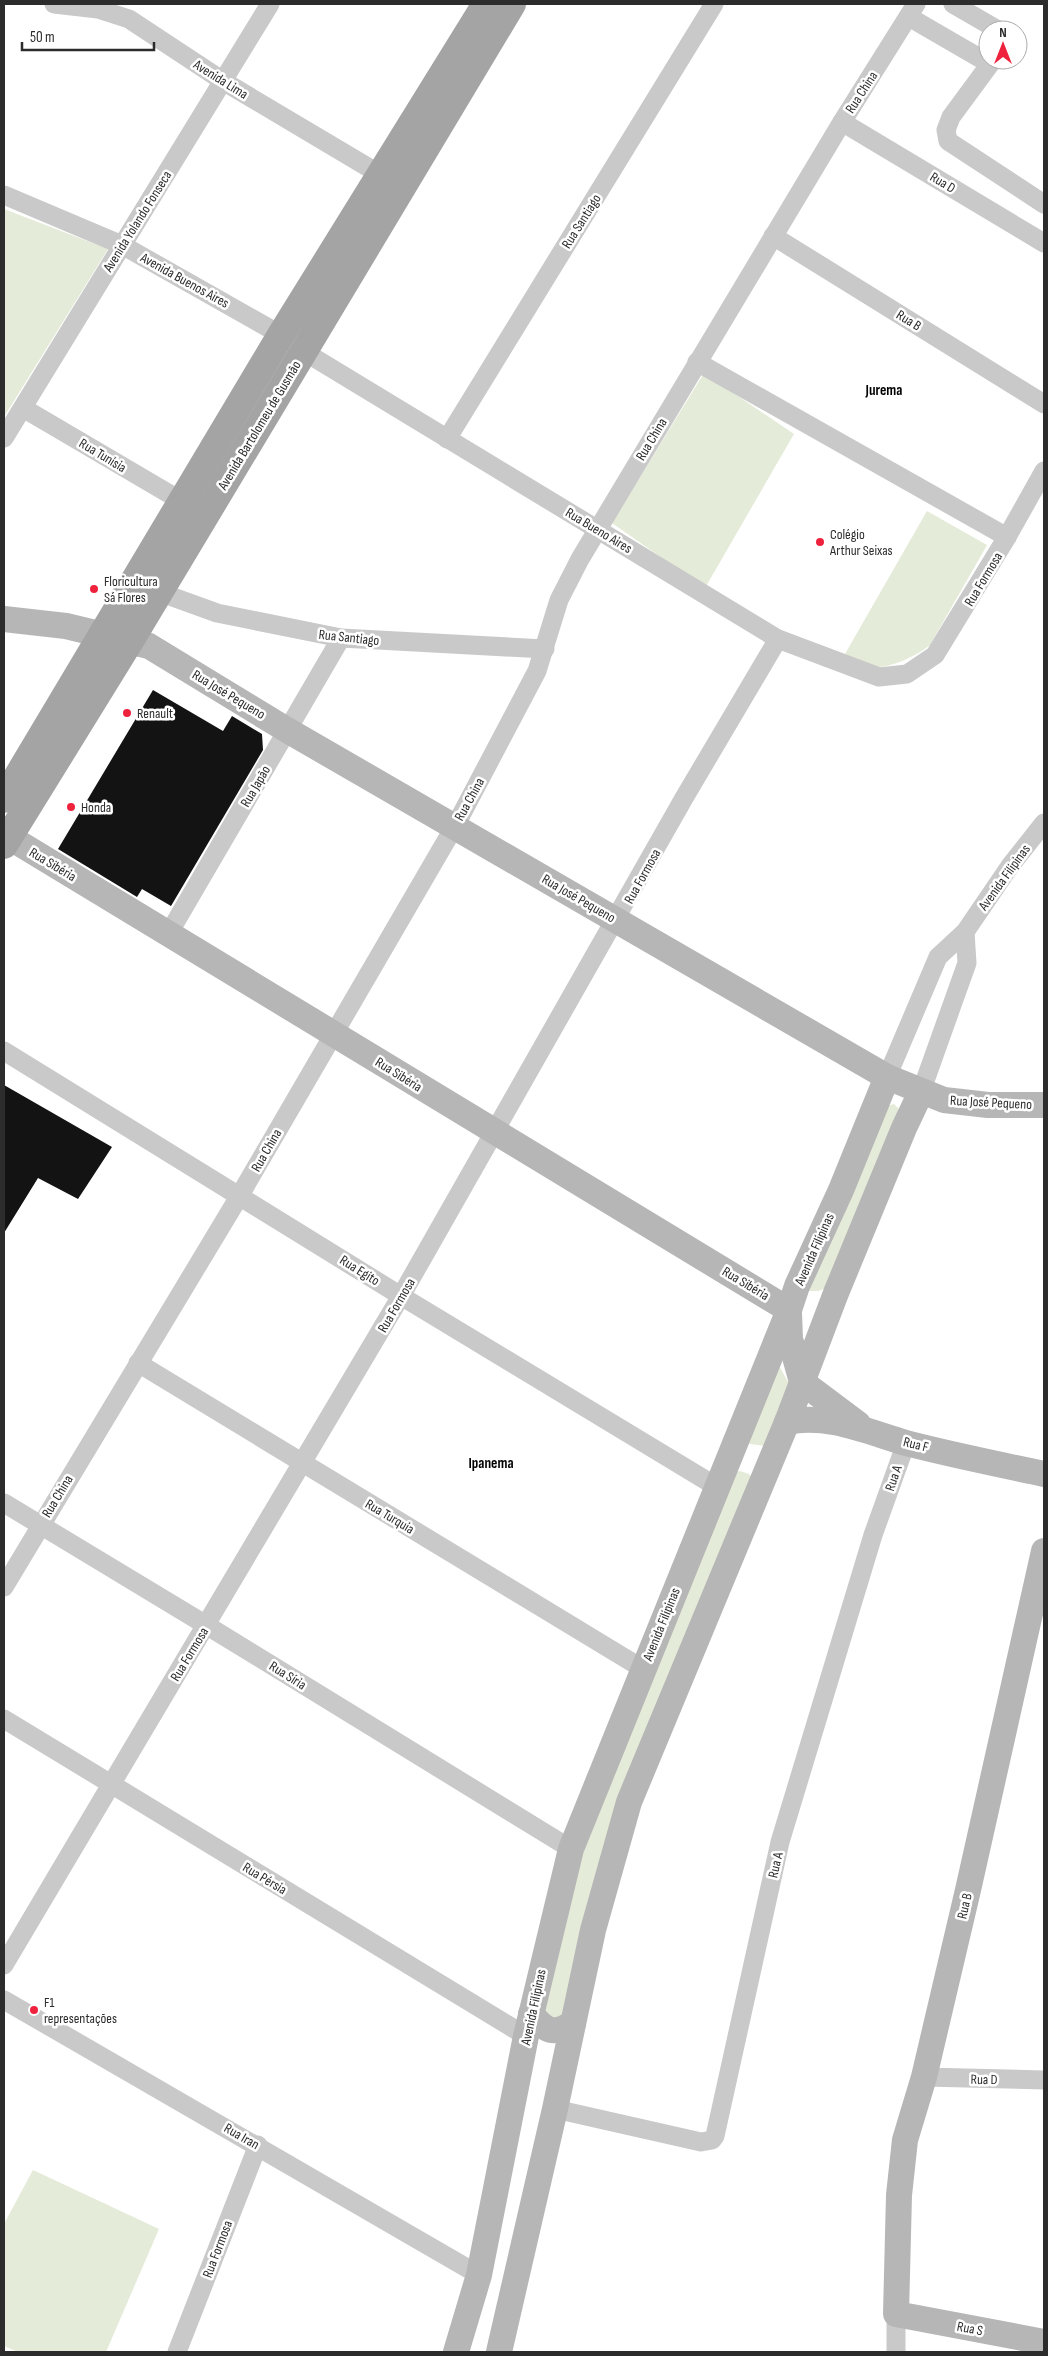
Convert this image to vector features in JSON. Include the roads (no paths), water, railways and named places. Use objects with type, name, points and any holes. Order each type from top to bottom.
[{"type":"main road","name":"Avenida Bartolomeu de Gusmão","points":[[6,839],[119,642],[120,605],[281,335],[486,4]]},
{"type":"main road","name":"Avenida Bartolomeu de Gusmão","points":[[4,799],[119,642],[159,592],[512,4]]},
{"type":"main road","points":[[66,626],[120,605]]},
{"type":"main road","points":[[4,619],[66,626],[119,642]]},
{"type":"main road","name":"Rua José Pequeno","points":[[119,642],[149,646],[287,730],[617,919],[887,1077],[944,1100],[963,1103],[1044,1105]]},
{"type":"main road","name":"Rua Sibéria","points":[[6,839],[170,934],[789,1310]]},
{"type":"main road","name":"Avenida Filipinas","points":[[456,2352],[479,2275],[529,2025],[571,1849],[789,1310],[797,1286],[841,1190],[887,1077]]},
{"type":"main road","points":[[499,2352],[558,2097],[593,1930],[630,1802],[787,1422],[836,1293],[904,1128],[921,1092]]},
{"type":"main road","points":[[836,1293],[789,1310],[790,1339],[802,1382],[867,1430]]},
{"type":"main road","name":"Rua F","points":[[787,1422],[816,1419],[867,1430],[906,1443],[1044,1474]]},
{"type":"main road","points":[[739,1434],[742,1443],[750,1448],[767,1450],[775,1448]]},
{"type":"main road","points":[[722,1475],[736,1460],[752,1462],[763,1478]]},
{"type":"main road","name":"Rua B","points":[[896,2314],[898,2195],[904,2140],[924,2077],[1044,1551]]},
{"type":"main road","points":[[529,2025],[550,2030],[562,2030],[573,2024]]},
{"type":"main road","points":[[520,2074],[527,2068],[537,2064],[547,2065],[555,2073],[558,2097]]},
{"type":"main road","name":"Rua S","points":[[896,2314],[1044,2342]]},
{"type":"street","name":"Avenida Lima","points":[[54,4],[98,9],[129,19],[223,81],[381,175]]},
{"type":"street","name":"Avenida Yolando Fonseca","points":[[4,438],[270,4]]},
{"type":"street","name":"Rua Santiago","points":[[447,439],[714,4]]},
{"type":"street","points":[[953,4],[981,20]]},
{"type":"street","points":[[912,10],[978,53]]},
{"type":"street","name":"Rua China","points":[[4,1586],[240,1195],[454,826],[525,697],[537,671],[559,600],[568,579],[773,236],[912,10]]},
{"type":"street","points":[[985,70],[952,117],[946,130],[948,141],[1044,204]]},
{"type":"street","name":"Rua D","points":[[842,122],[1044,243]]},
{"type":"street","name":"Avenida Buenos Aires","points":[[4,196],[122,245],[281,335]]},
{"type":"street","name":"Rua B","points":[[773,236],[1044,404]]},
{"type":"street","name":"Rua Bueno Aires","points":[[304,351],[778,639],[879,677],[907,674]]},
{"type":"street","points":[[697,362],[1008,537]]},
{"type":"street","name":"Rua Tunísia","points":[[23,408],[183,502]]},
{"type":"street","name":"Rua Formosa","points":[[907,674],[935,655],[1008,537],[1044,471]]},
{"type":"street","name":"Rua Santiago","points":[[159,592],[217,613],[341,638],[545,649]]},
{"type":"street","name":"Rua Japão","points":[[170,934],[341,638]]},
{"type":"street","name":"Rua Formosa","points":[[4,1965],[401,1296],[617,919],[684,798],[778,639]]},
{"type":"street","name":"Avenida Filipinas","points":[[887,1077],[938,957],[965,932],[1010,866],[1044,823]]},
{"type":"street","points":[[921,1092],[967,963],[965,932]]},
{"type":"street","name":"Rua Egito","points":[[4,1051],[401,1296],[722,1475]]},
{"type":"street","name":"Rua Turquia","points":[[138,1363],[643,1669]]},
{"type":"street","name":"Rua A","points":[[558,2097],[701,2142],[712,2140],[715,2136],[780,1842],[873,1535],[906,1443]]},
{"type":"street","name":"Rua Síria","points":[[4,1504],[206,1625],[571,1849]]},
{"type":"street","name":"Rua Pérsia","points":[[4,1719],[110,1784],[529,2025]]},
{"type":"street","name":"Rua Iran","points":[[4,2000],[258,2145],[479,2275]]},
{"type":"street","name":"Rua D","points":[[924,2077],[1044,2080]]},
{"type":"street","name":"Rua Formosa","points":[[177,2352],[258,2145]]},
{"type":"street","points":[[896,2314],[896,2352]]},
{"type":"place","name":"Colégio Arthur Seixas","points":[[820,542]]},
{"type":"place","name":"Floricultura Sá Flores","points":[[94,589]]},
{"type":"place","name":"Renault","points":[[127,713]]},
{"type":"place","name":"Honda","points":[[71,807]]},
{"type":"place","name":"F1 representações","points":[[34,2010]]},
{"type":"district","name":"Jurema","points":[[884,390]]},
{"type":"district","name":"Ipanema","points":[[491,1463]]}]
